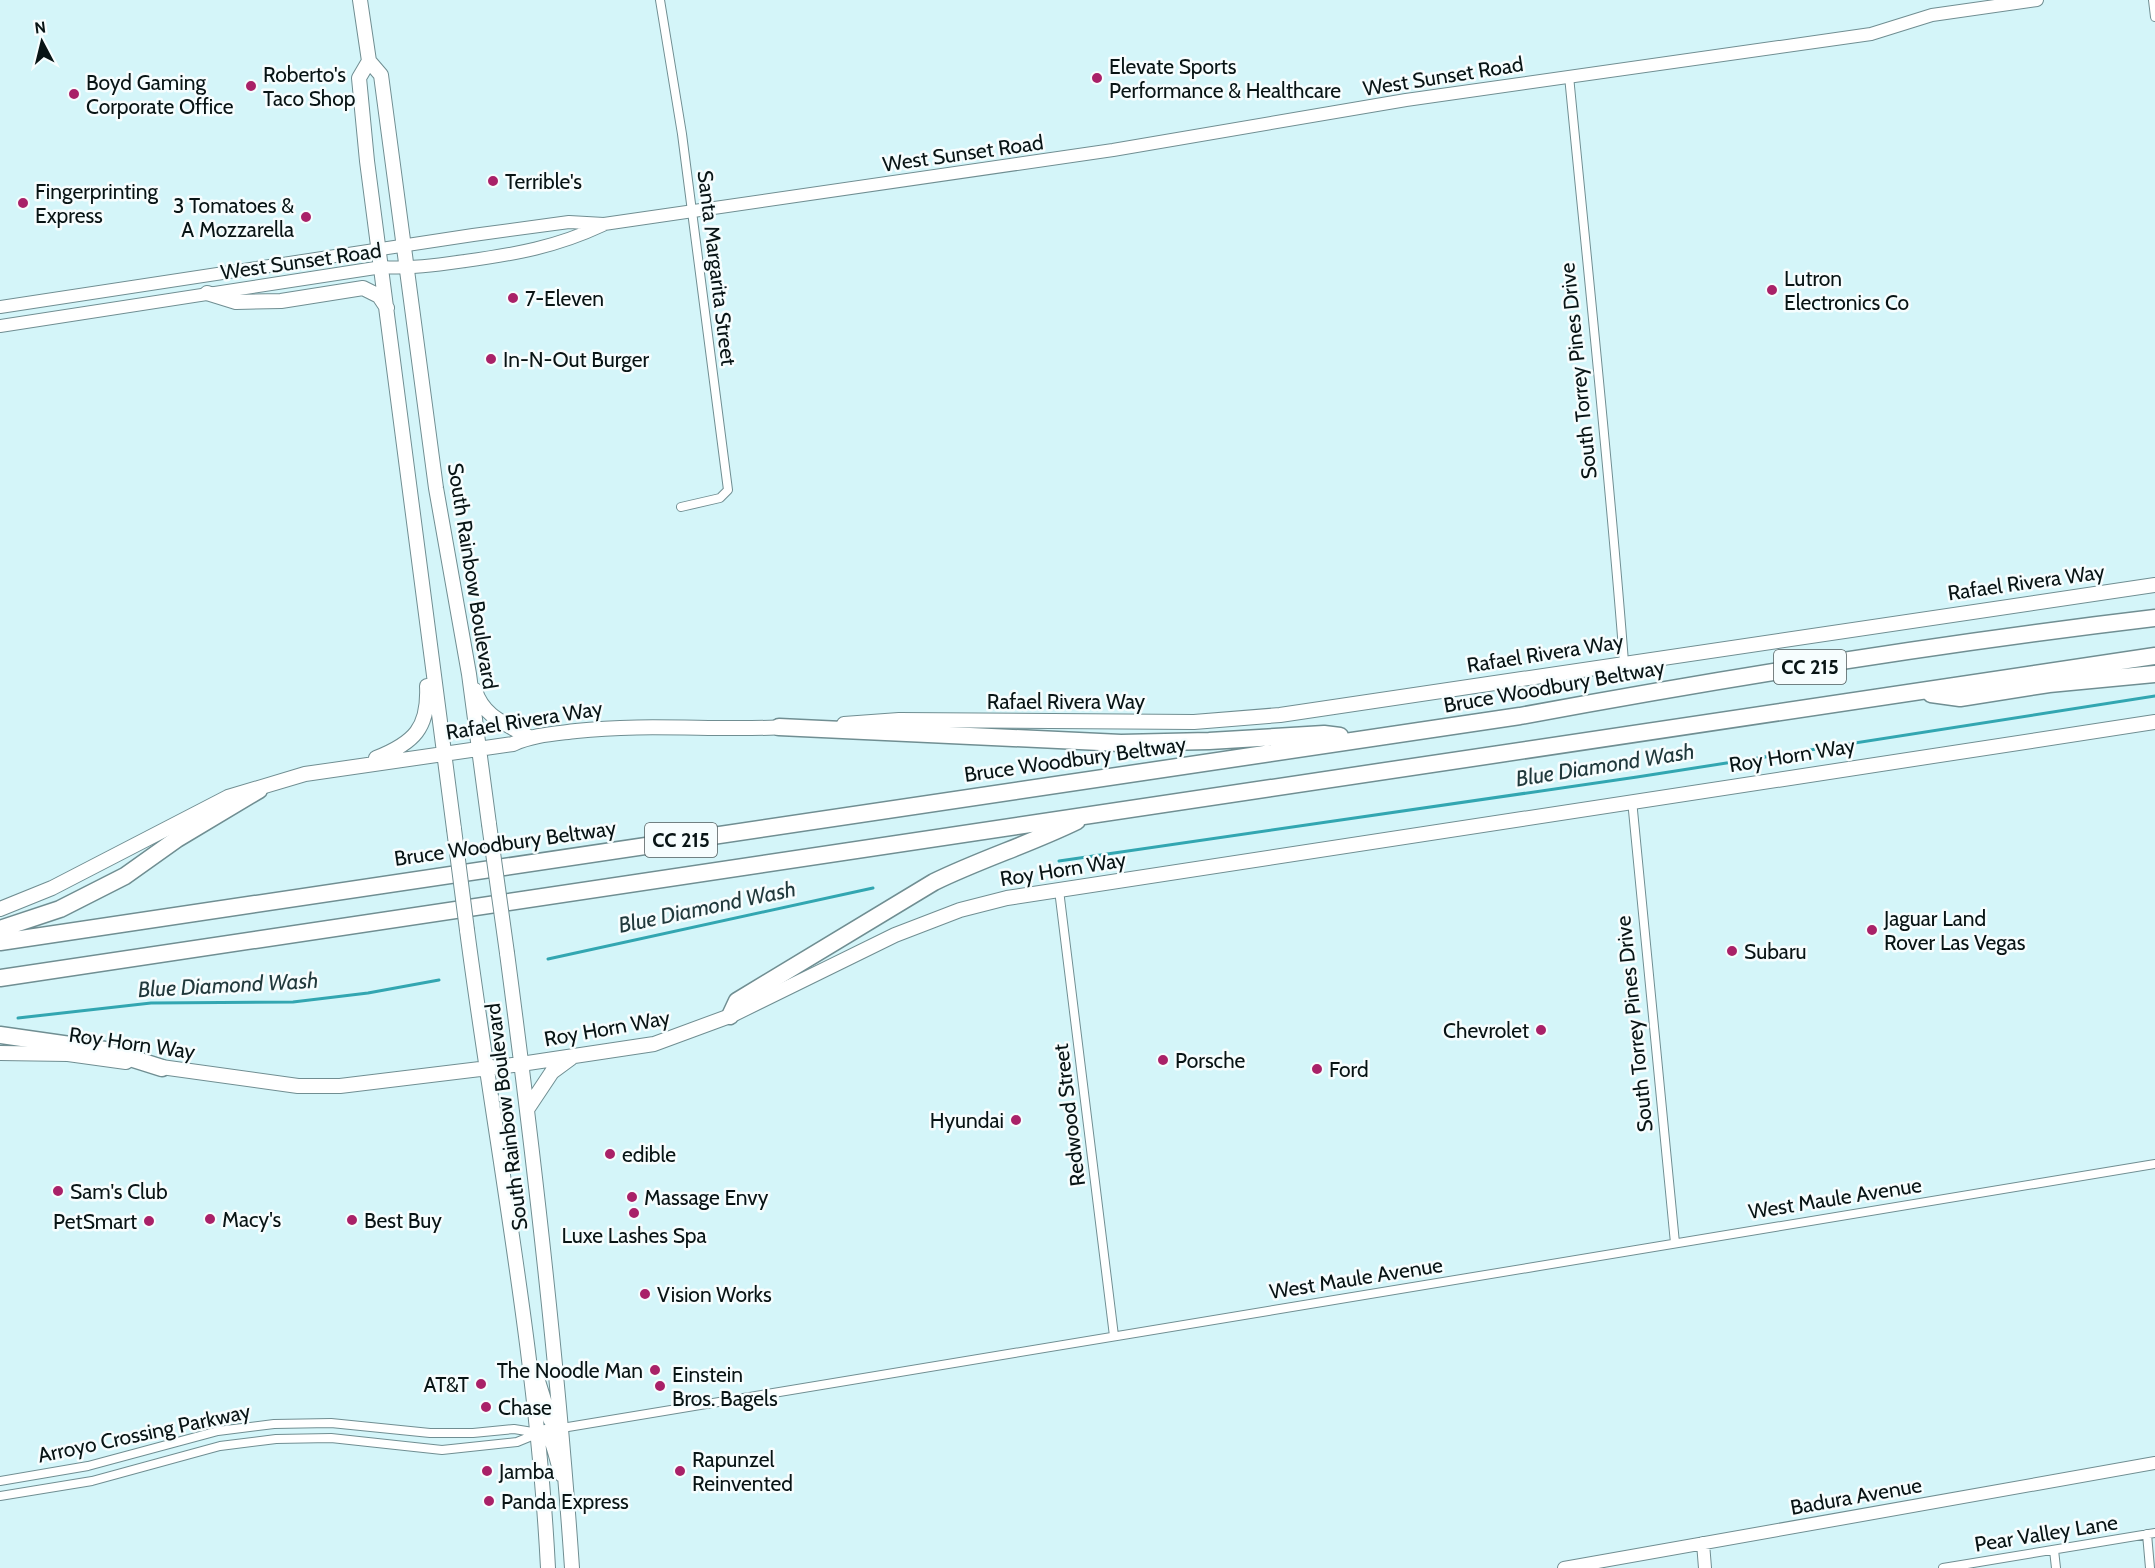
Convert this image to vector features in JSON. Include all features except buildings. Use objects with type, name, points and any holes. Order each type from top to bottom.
[{"type":"highway","points":[[2101,624],[2155,611]]},
{"type":"highway","name":"Bruce Woodbury Beltway","points":[[0,942],[1362,740],[1934,648],[2155,618]]},
{"type":"highway","name":"CC 215","points":[[0,978],[2155,656]]},
{"type":"highway","points":[[1909,691],[1960,698],[2049,684],[2155,674]]},
{"type":"highway","points":[[779,728],[1120,743],[1209,741],[1324,734],[1362,740]]},
{"type":"highway","points":[[0,929],[60,909],[125,876],[177,839],[259,790]]},
{"type":"highway","points":[[730,1016],[737,1000],[934,882],[967,866],[1017,849],[1091,814]]},
{"type":"highway","points":[[0,1035],[105,1050],[162,1068]]},
{"type":"main road","name":"South Rainbow Boulevard","points":[[360,0],[369,61],[381,75],[406,246],[436,488],[469,674],[528,1108],[562,1428],[572,1568]]},
{"type":"main road","name":"West Sunset Road","points":[[0,307],[569,222],[604,224],[1101,152],[1406,100],[1871,34],[1932,15],[2037,0]]},
{"type":"main road","name":"South Rainbow Boulevard","points":[[369,61],[359,78],[379,249],[486,1069],[531,1365],[539,1433],[548,1568]]},
{"type":"main road","name":"West Sunset Road","points":[[0,326],[382,267],[408,269],[525,253],[568,241],[604,224]]},
{"type":"main road","points":[[205,276],[207,294],[236,302],[281,301],[363,288],[379,296],[388,310]]},
{"type":"main road","points":[[30,303],[33,321]]},
{"type":"main road","points":[[355,767],[402,747],[417,734],[425,717],[427,683],[420,621],[423,579]]},
{"type":"main road","name":"Rafael Rivera Way","points":[[0,909],[52,888],[228,797],[259,790],[305,774],[513,744],[529,737],[621,727],[779,728],[899,720],[1194,722],[1280,715],[1624,662],[2155,585]]},
{"type":"main road","points":[[469,674],[477,697],[488,712],[529,737]]},
{"type":"main road","name":"Roy Horn Way","points":[[0,1053],[68,1054],[298,1086],[374,1083],[572,1057],[654,1044],[730,1016],[895,935],[960,910],[1007,898],[1632,800],[2155,722]]},
{"type":"main road","points":[[528,1108],[552,1071],[572,1057]]},
{"type":"main road","points":[[531,1365],[548,1405],[550,1419],[553,1424],[562,1428]]},
{"type":"main road","points":[[539,1433],[546,1432],[551,1438],[553,1454],[566,1486]]},
{"type":"main road","name":"Badura Avenue","points":[[1564,1568],[2155,1463]]},
{"type":"main road","points":[[1703,1543],[1705,1568]]},
{"type":"street","name":"Santa Margarita Street","points":[[660,0],[692,211],[728,490],[720,498],[681,507]]},
{"type":"street","points":[[2153,0],[2155,17]]},
{"type":"street","name":"South Torrey Pines Drive","points":[[1569,76],[1595,352],[1607,451],[1624,662]]},
{"type":"street","name":"South Torrey Pines Drive","points":[[1632,800],[1675,1243]]},
{"type":"street","name":"Redwood Street","points":[[1059,890],[1114,1336]]},
{"type":"street","name":"West Maule Avenue","points":[[562,1428],[2155,1164]]},
{"type":"street","name":"Arroyo Crossing Parkway","points":[[0,1481],[88,1466],[218,1431],[274,1424],[332,1423],[430,1433],[473,1433],[514,1429],[539,1433]]},
{"type":"street","name":"Arroyo Crossing Parkway","points":[[0,1496],[92,1480],[220,1446],[276,1439],[331,1438],[442,1450],[517,1442],[539,1433]]},
{"type":"street","points":[[2150,1568],[2151,1534]]},
{"type":"street","name":"Pear Valley Lane","points":[[1943,1568],[2151,1534]]},
{"type":"street","points":[[2054,1550],[2056,1568]]},
{"type":"waterway","name":"Blue Diamond Wash","points":[[1059,861],[1637,777],[2155,696]]},
{"type":"waterway","name":"Blue Diamond Wash","points":[[548,959],[873,888]]},
{"type":"waterway","name":"Blue Diamond Wash","points":[[18,1018],[151,1003],[293,1002],[368,993],[439,980]]},
{"type":"place","name":"Elevate Sports Performance & Healthcare","points":[[1097,78]]},
{"type":"place","name":"Roberto's Taco Shop","points":[[251,86]]},
{"type":"place","name":"Boyd Gaming Corporate Office","points":[[74,94]]},
{"type":"place","name":"Terrible's","points":[[493,181]]},
{"type":"place","name":"Fingerprinting Express","points":[[23,203]]},
{"type":"place","name":"3 Tomatoes & A Mozzarella","points":[[306,217]]},
{"type":"place","name":"Lutron Electronics Co","points":[[1772,290]]},
{"type":"place","name":"7-Eleven","points":[[513,298]]},
{"type":"place","name":"In-N-Out Burger","points":[[491,359]]},
{"type":"place","name":"Jaguar Land Rover Las Vegas","points":[[1872,930]]},
{"type":"place","name":"Subaru","points":[[1732,951]]},
{"type":"place","name":"Chevrolet","points":[[1541,1030]]},
{"type":"place","name":"Porsche","points":[[1163,1060]]},
{"type":"place","name":"Ford","points":[[1317,1069]]},
{"type":"place","name":"Hyundai","points":[[1016,1120]]},
{"type":"place","name":"edible","points":[[610,1154]]},
{"type":"place","name":"Sam's Club","points":[[58,1191]]},
{"type":"place","name":"Massage Envy","points":[[632,1197]]},
{"type":"place","name":"Luxe Lashes Spa","points":[[634,1213]]},
{"type":"place","name":"Macy's","points":[[210,1219]]},
{"type":"place","name":"Best Buy","points":[[352,1220]]},
{"type":"place","name":"PetSmart","points":[[149,1221]]},
{"type":"place","name":"Vision Works","points":[[645,1294]]},
{"type":"place","name":"The Noodle Man","points":[[655,1370]]},
{"type":"place","name":"AT&T","points":[[481,1384]]},
{"type":"place","name":"Einstein Bros. Bagels","points":[[660,1386]]},
{"type":"place","name":"Chase","points":[[486,1407]]},
{"type":"place","name":"Jamba","points":[[487,1471]]},
{"type":"place","name":"Rapunzel Reinvented","points":[[680,1471]]},
{"type":"place","name":"Panda Express","points":[[489,1501]]}]
